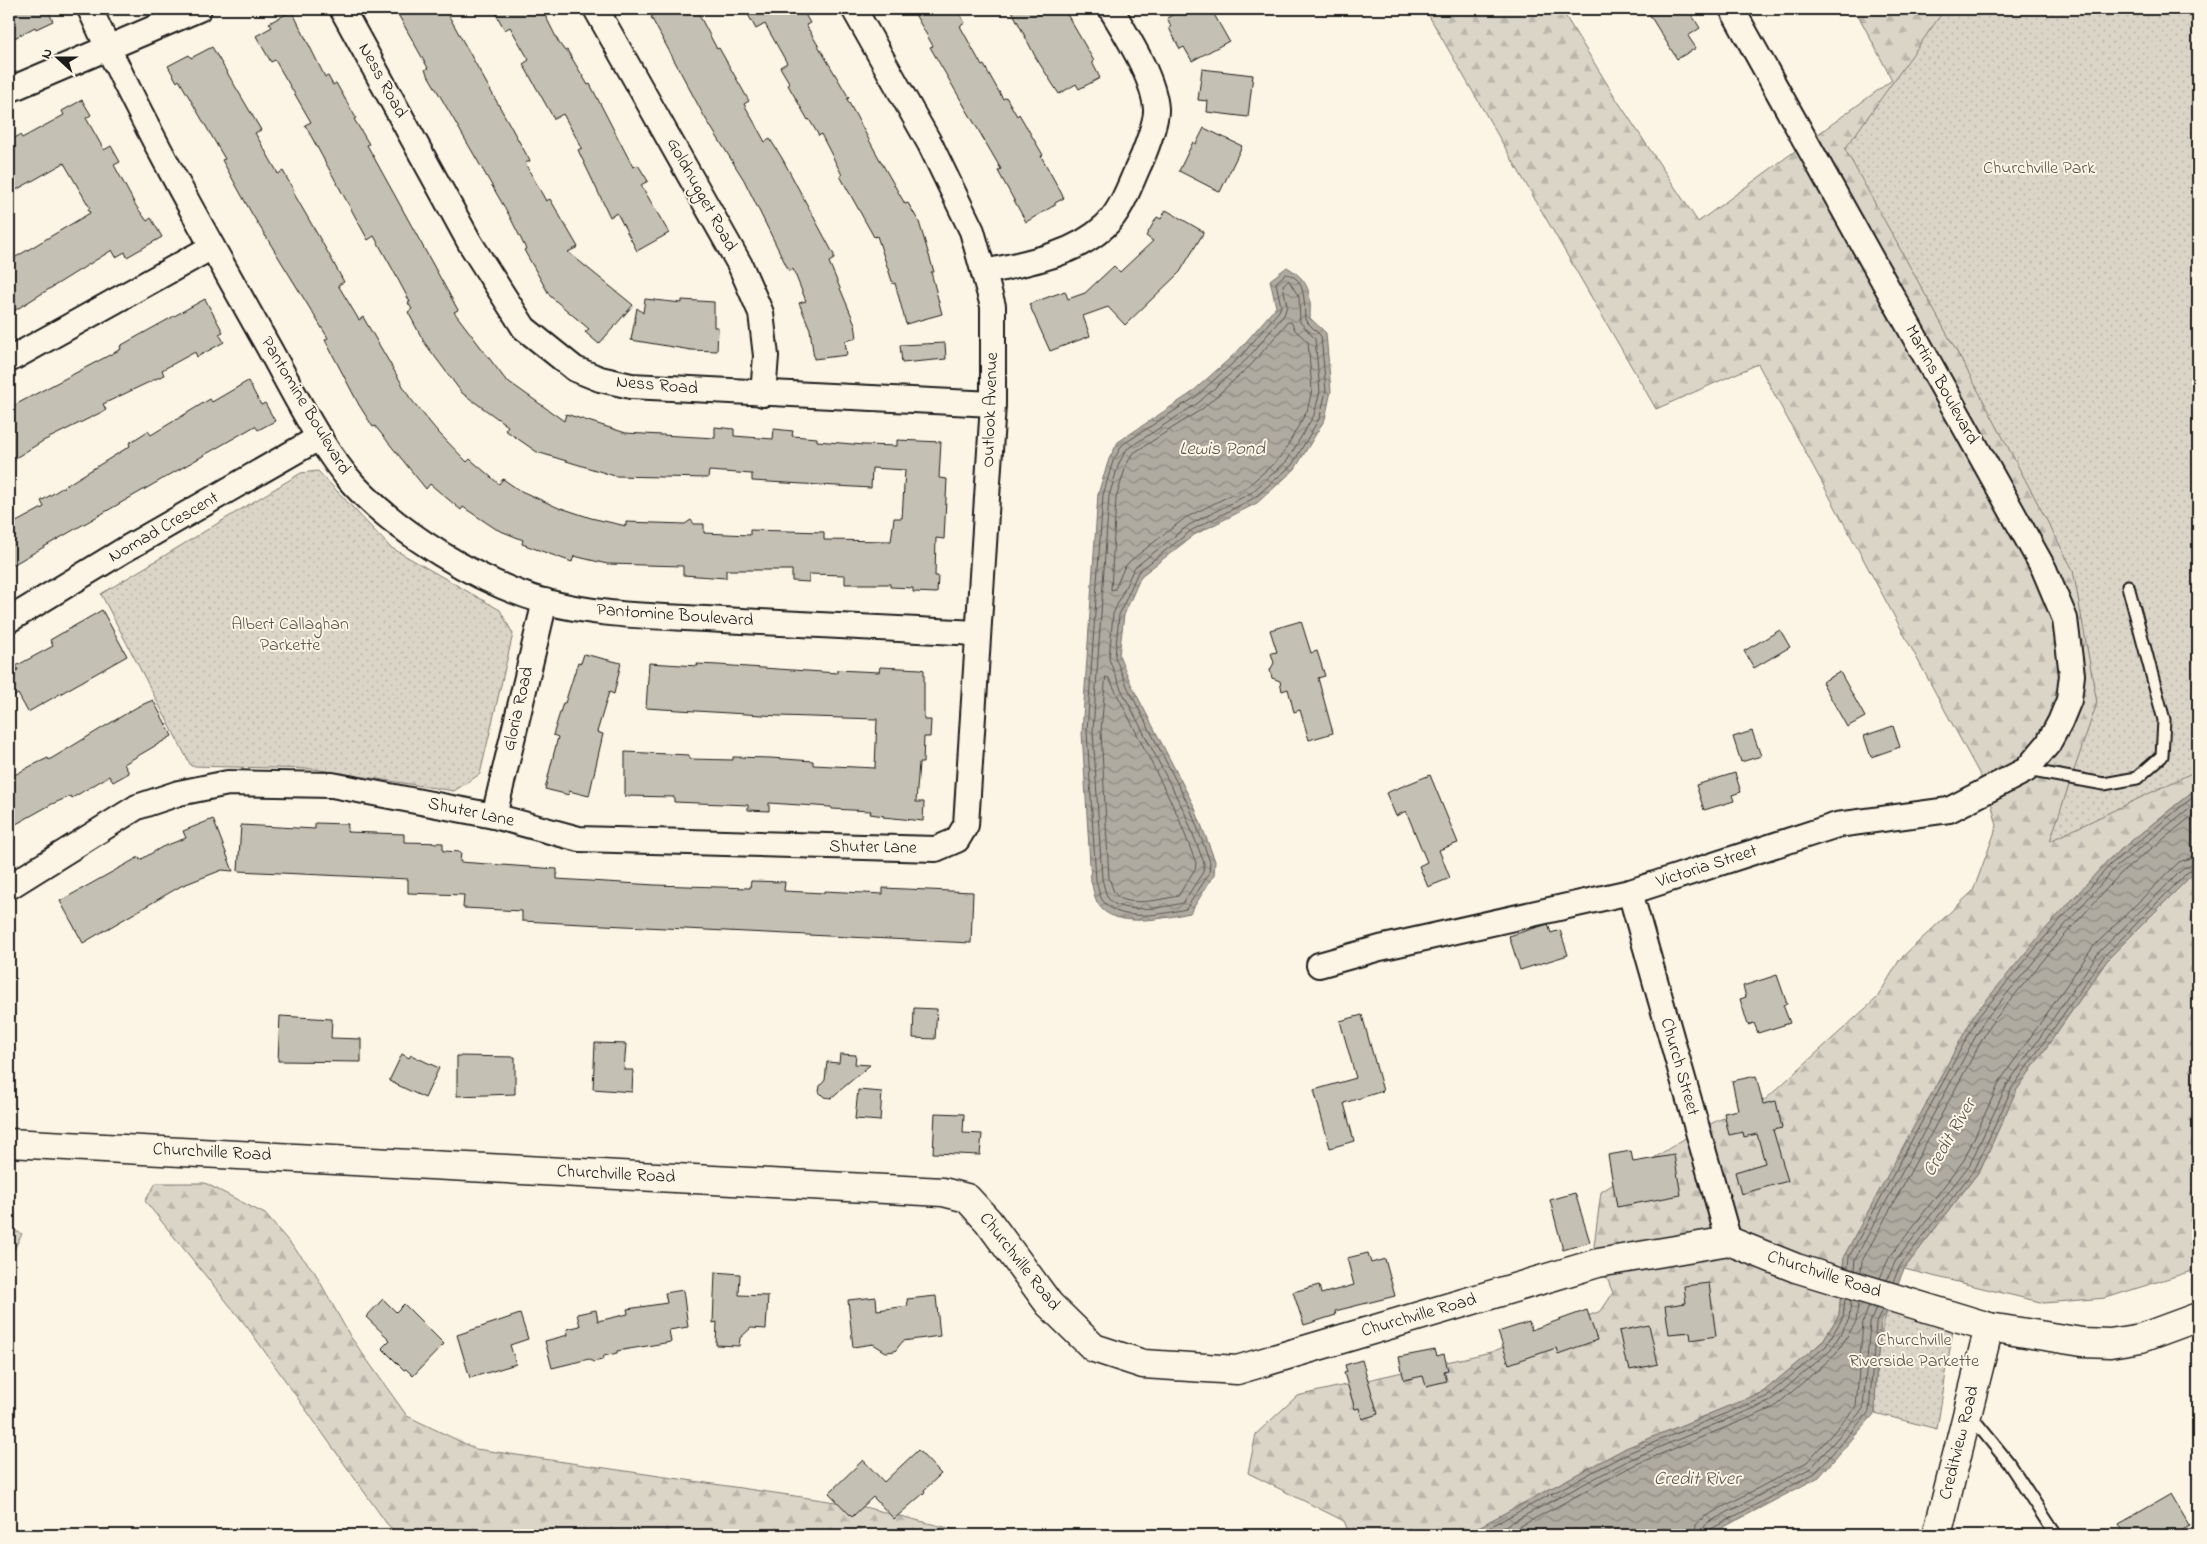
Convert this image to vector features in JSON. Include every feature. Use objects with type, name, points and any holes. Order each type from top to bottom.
[{"type":"street","name":"Pantomine Boulevard","points":[[90,9],[108,49],[212,246],[320,437],[352,483],[393,523],[467,569],[509,590],[545,601],[607,614],[977,633]]},
{"type":"street","points":[[9,90],[199,9]]},
{"type":"street","name":"Ness Road","points":[[342,9],[470,243],[524,328],[574,368],[600,380],[631,386],[993,404]]},
{"type":"street","name":"Goldnugget Road","points":[[596,9],[740,265],[761,314],[766,356],[762,394]]},
{"type":"street","name":"Outlook Avenue","points":[[854,9],[930,144],[972,231],[993,306],[993,404],[966,824],[957,840]]},
{"type":"street","points":[[984,272],[1040,259],[1078,244],[1105,226],[1124,200],[1145,153],[1157,110],[1146,71],[1111,9]]},
{"type":"street","name":"Martins Boulevard","points":[[1732,9],[2044,569],[2065,619],[2072,675],[2068,700],[2048,744],[2026,770]]},
{"type":"street","points":[[9,360],[212,246]]},
{"type":"street","name":"Nomad Crescent","points":[[9,620],[124,550],[320,437]]},
{"type":"street","name":"Gloria Road","points":[[494,816],[545,601]]},
{"type":"street","name":"Victoria Street","points":[[1320,964],[1380,948],[1630,892],[1837,825],[1949,810],[2026,770]]},
{"type":"street","name":"Shuter Lane","points":[[9,887],[137,807],[179,793],[228,783],[332,785],[494,816],[579,838],[936,849],[957,840]]},
{"type":"street","name":"Church Street","points":[[1630,892],[1729,1241]]},
{"type":"street","name":"Churchville Road","points":[[9,1143],[943,1192],[967,1198],[988,1221],[1049,1304],[1094,1348],[1143,1364],[1237,1370],[1598,1263],[1729,1241],[1796,1268],[1989,1327]]},
{"type":"street","points":[[1989,1327],[2082,1342],[2110,1343],[2141,1338],[2198,1317]]},
{"type":"street","name":"Creditview Road","points":[[1937,1535],[1989,1327]]},
{"type":"lane","points":[[2026,770],[2104,784],[2137,778],[2162,756],[2164,720],[2128,586]]},
{"type":"lane","points":[[1968,1412],[2008,1462],[2056,1535]]},
{"type":"green space","points":[[1425,9],[1561,9],[1617,100],[1698,222],[1892,80],[1855,9],[2198,9],[2198,787],[2108,860],[1844,1256],[1839,1315],[1822,1342],[1763,1392],[1626,1448],[1464,1535],[1350,1535],[1344,1521],[1248,1473],[1256,1434],[1297,1396],[1491,1352],[1601,1311],[1613,1293],[1594,1246],[1601,1192],[1701,1128],[1766,1099],[1877,998],[1900,959],[1973,891],[1997,826],[1988,790],[1758,364],[1656,409]]},
{"type":"green space","name":"Churchville Park","points":[[1945,9],[2198,9],[2198,770],[2050,841],[2097,703],[2073,570],[1973,381],[1845,149]]},
{"type":"green space","name":"Albert Callaghan Parkette","points":[[318,471],[390,547],[500,610],[513,634],[480,774],[454,791],[314,769],[191,766],[101,594],[301,473]]},
{"type":"green space","points":[[2198,873],[2198,1269],[2106,1298],[2044,1303],[1904,1269],[1980,1170],[2016,1091],[2108,959],[2191,876]]},
{"type":"green space","points":[[156,1183],[205,1183],[265,1214],[314,1271],[350,1336],[407,1416],[476,1449],[856,1505],[976,1535],[398,1535],[387,1524],[248,1328],[145,1201]]},
{"type":"green space","points":[[9,1228],[22,1234],[9,1259]]},
{"type":"green space","name":"Churchville Riverside Parkette","points":[[1891,1302],[1953,1330],[1937,1429],[1875,1413],[1880,1342],[1882,1329]]},
{"type":"water","name":"Lewis Pond","points":[[1287,267],[1300,277],[1308,288],[1310,318],[1326,333],[1331,391],[1325,419],[1295,469],[1257,503],[1194,535],[1141,576],[1124,615],[1119,655],[1131,684],[1194,806],[1215,861],[1214,875],[1190,913],[1141,920],[1128,920],[1116,917],[1106,912],[1098,904],[1091,881],[1082,732],[1098,494],[1109,459],[1118,442],[1190,394],[1238,351],[1276,307],[1270,280]]},
{"type":"water","name":"Credit River","points":[[2198,787],[2198,873],[2191,876],[2108,959],[2016,1091],[1980,1170],[1904,1269],[1881,1324],[1876,1373],[1875,1413],[1819,1477],[1709,1535],[1671,1533],[1662,1535],[1464,1535],[1626,1448],[1763,1392],[1822,1342],[1839,1315],[1844,1256],[1974,1015],[2041,934],[2108,860]]},
{"type":"building","points":[[9,9],[47,9],[53,21],[36,29],[35,27],[9,41]]},
{"type":"building","points":[[395,9],[445,9],[530,161],[525,163],[546,201],[550,199],[578,247],[568,252],[633,305],[599,344],[585,332],[589,329],[550,296],[524,250],[526,249],[509,215],[425,70],[428,68]]},
{"type":"building","points":[[493,9],[542,9],[559,43],[565,51],[567,50],[588,85],[590,84],[633,167],[638,165],[648,181],[641,185],[669,233],[637,251],[617,213],[610,217],[578,150],[582,148],[563,114],[554,119],[523,64],[529,60],[510,27],[505,30]]},
{"type":"building","points":[[649,9],[696,9],[717,49],[719,48],[749,101],[744,104],[765,142],[770,139],[782,158],[834,255],[834,259],[829,262],[855,324],[857,338],[845,341],[847,355],[814,359],[810,329],[799,303],[806,301],[793,269],[789,271],[744,180],[704,116],[651,17],[653,16]]},
{"type":"building","points":[[745,9],[802,9],[810,23],[806,25],[849,98],[847,99],[875,151],[905,204],[908,203],[919,222],[934,272],[931,272],[942,314],[906,324],[895,283],[893,284],[877,236],[874,237],[840,176],[842,175],[821,134],[819,136],[808,120],[788,85],[790,84],[780,67],[787,63],[765,24],[756,29]]},
{"type":"building","points":[[912,9],[957,9],[965,23],[960,26],[982,66],[984,65],[1003,99],[1006,97],[1017,116],[1019,114],[1043,155],[1041,156],[1064,198],[1055,203],[1055,205],[1026,222],[998,171],[1001,169],[930,47],[933,46]]},
{"type":"building","points":[[1011,9],[1064,9],[1094,61],[1092,62],[1100,78],[1079,89],[1076,84],[1059,94],[1036,58]]},
{"type":"building","points":[[1182,9],[1211,9],[1229,41],[1192,61],[1184,47],[1180,49],[1169,28],[1171,26],[1167,18]]},
{"type":"building","points":[[1646,9],[1688,9],[1700,28],[1688,36],[1696,48],[1677,59]]},
{"type":"building","points":[[292,11],[325,77],[328,76],[333,85],[336,83],[356,118],[354,119],[369,144],[367,145],[458,310],[454,312],[505,379],[564,421],[566,414],[626,433],[715,438],[715,427],[734,429],[734,436],[773,439],[774,429],[793,431],[792,436],[817,438],[817,441],[864,445],[897,446],[897,440],[941,442],[939,478],[947,479],[944,539],[936,538],[935,576],[938,576],[937,593],[913,592],[913,588],[890,587],[890,584],[845,584],[845,575],[809,574],[809,582],[792,581],[792,570],[726,570],[726,578],[683,575],[683,566],[607,564],[574,556],[572,562],[522,544],[523,540],[496,529],[463,507],[461,510],[430,484],[426,489],[375,426],[373,427],[359,405],[325,340],[328,338],[252,214],[222,160],[225,159],[179,80],[177,82],[168,66],[189,55],[191,58],[212,47],[261,130],[255,133],[278,174],[283,171],[344,282],[338,285],[359,320],[363,317],[410,398],[438,432],[467,462],[470,459],[499,484],[503,479],[519,490],[561,509],[626,526],[626,522],[685,524],[691,520],[694,524],[704,524],[704,533],[750,535],[750,530],[824,532],[824,540],[891,541],[894,518],[902,518],[905,470],[872,468],[871,488],[752,481],[752,474],[709,471],[708,478],[615,476],[537,452],[505,430],[508,426],[462,393],[424,342],[408,312],[412,309],[408,303],[410,302],[392,268],[374,236],[368,240],[305,125],[311,122],[275,60],[271,62],[256,36],[272,27],[269,23]]},
{"type":"building","points":[[1202,69],[1253,75],[1248,117],[1207,112],[1208,101],[1198,100]]},
{"type":"building","points":[[82,100],[91,115],[86,118],[104,150],[111,146],[120,162],[114,165],[136,206],[147,221],[151,218],[162,237],[127,257],[125,252],[116,257],[112,250],[9,314],[9,261],[90,213],[88,209],[90,208],[64,163],[9,194],[9,141],[20,135],[22,138],[64,115],[62,111]]},
{"type":"building","points":[[1204,128],[1242,146],[1220,192],[1179,171],[1193,142],[1196,144]]},
{"type":"building","points":[[1166,210],[1204,232],[1180,272],[1125,325],[1108,307],[1083,316],[1090,336],[1050,351],[1029,304],[1065,291],[1068,299],[1085,293],[1114,266],[1120,272],[1153,241],[1146,236],[1157,217],[1161,219]]},
{"type":"building","points":[[205,299],[223,332],[219,334],[224,342],[197,357],[195,352],[162,370],[164,375],[103,404],[106,410],[43,441],[9,462],[9,408],[121,349],[120,346]]},
{"type":"building","points":[[645,299],[682,303],[682,300],[714,302],[714,327],[718,327],[717,351],[691,350],[631,340],[637,308],[643,313]]},
{"type":"building","points":[[945,343],[946,359],[902,363],[900,345]]},
{"type":"building","points":[[248,381],[261,405],[265,403],[275,421],[258,430],[255,426],[9,567],[9,526],[44,507],[41,501],[130,446],[129,443],[148,431],[151,435],[210,399],[212,402]]},
{"type":"building","points":[[102,610],[127,656],[28,712],[18,694],[9,699],[9,675],[18,670],[16,666],[53,646],[50,640]]},
{"type":"building","points":[[1301,621],[1311,653],[1317,651],[1325,676],[1318,678],[1333,733],[1309,740],[1300,710],[1294,712],[1288,689],[1282,691],[1280,681],[1272,678],[1270,670],[1274,663],[1271,653],[1277,652],[1270,630]]},
{"type":"building","points":[[1780,630],[1790,647],[1754,668],[1744,651]]},
{"type":"building","points":[[584,654],[621,663],[614,694],[609,692],[597,732],[603,734],[589,796],[569,791],[569,795],[545,789],[558,737],[553,735],[578,662],[581,663]]},
{"type":"building","points":[[649,663],[698,666],[697,664],[718,665],[837,673],[837,670],[879,672],[880,667],[924,670],[924,720],[931,720],[930,737],[924,737],[923,763],[919,763],[916,802],[924,802],[923,821],[883,817],[870,814],[871,811],[832,809],[831,807],[769,803],[769,811],[748,810],[748,805],[674,802],[674,797],[625,796],[625,752],[689,755],[689,759],[733,760],[733,757],[770,758],[813,761],[813,765],[875,768],[877,719],[779,716],[646,708]]},
{"type":"building","points":[[1840,672],[1865,717],[1847,727],[1822,682]]},
{"type":"building","points":[[153,700],[172,736],[124,764],[129,773],[113,782],[109,776],[72,798],[71,796],[52,804],[9,828],[9,778],[48,758],[49,760],[137,707]]},
{"type":"building","points":[[1893,726],[1900,747],[1871,757],[1864,736]]},
{"type":"building","points":[[1752,731],[1761,756],[1741,762],[1733,737]]},
{"type":"building","points":[[1735,773],[1741,792],[1732,795],[1734,801],[1704,810],[1696,785]]},
{"type":"building","points":[[1430,775],[1458,843],[1439,850],[1450,878],[1428,887],[1419,866],[1427,862],[1406,811],[1396,816],[1386,793]]},
{"type":"building","points":[[213,819],[233,871],[222,870],[181,886],[83,943],[60,901],[139,857],[140,860],[162,847],[186,838],[183,831]]},
{"type":"building","points":[[315,823],[348,824],[347,832],[404,834],[404,842],[443,843],[443,851],[461,852],[460,862],[557,869],[557,879],[750,888],[751,881],[785,882],[784,891],[824,893],[824,891],[883,894],[883,888],[973,892],[971,943],[522,921],[522,911],[463,908],[464,895],[408,893],[408,879],[238,871],[241,825],[315,829]]},
{"type":"building","points":[[1548,924],[1551,933],[1560,930],[1568,955],[1520,970],[1509,936]]},
{"type":"building","points":[[1777,975],[1787,1004],[1783,1005],[1790,1023],[1758,1033],[1754,1023],[1748,1025],[1740,999],[1746,997],[1743,986]]},
{"type":"building","points":[[914,1008],[937,1009],[935,1039],[913,1038]]},
{"type":"building","points":[[1362,1015],[1383,1091],[1344,1103],[1354,1141],[1330,1148],[1314,1090],[1356,1078],[1340,1021]]},
{"type":"building","points":[[280,1016],[332,1019],[331,1038],[361,1039],[361,1062],[278,1061]]},
{"type":"building","points":[[595,1043],[626,1044],[624,1070],[633,1070],[632,1092],[593,1089]]},
{"type":"building","points":[[402,1054],[409,1058],[411,1055],[439,1068],[425,1098],[389,1081]]},
{"type":"building","points":[[840,1054],[856,1055],[855,1064],[870,1065],[831,1098],[824,1097],[819,1092],[820,1086],[825,1080],[827,1062],[839,1063]]},
{"type":"building","points":[[457,1056],[515,1057],[515,1094],[457,1096]]},
{"type":"building","points":[[1756,1076],[1763,1104],[1776,1101],[1782,1128],[1773,1130],[1788,1181],[1741,1194],[1735,1172],[1765,1163],[1757,1134],[1744,1137],[1743,1132],[1729,1135],[1724,1113],[1738,1110],[1732,1081]]},
{"type":"building","points":[[858,1090],[882,1092],[880,1121],[855,1119]]},
{"type":"building","points":[[935,1113],[964,1114],[963,1133],[982,1134],[980,1155],[933,1153]]},
{"type":"building","points":[[1631,1151],[1633,1162],[1674,1155],[1681,1195],[1617,1207],[1608,1155]]},
{"type":"building","points":[[1575,1193],[1590,1242],[1563,1250],[1550,1200]]},
{"type":"building","points":[[1368,1253],[1371,1263],[1385,1259],[1395,1296],[1335,1311],[1336,1315],[1304,1325],[1293,1292],[1319,1285],[1321,1294],[1354,1285],[1347,1258]]},
{"type":"building","points":[[715,1272],[740,1274],[739,1295],[768,1296],[766,1329],[751,1328],[740,1338],[739,1346],[716,1345],[717,1322],[713,1323]]},
{"type":"building","points":[[1709,1283],[1716,1336],[1691,1340],[1690,1332],[1669,1334],[1665,1306],[1686,1303],[1684,1286]]},
{"type":"building","points":[[683,1290],[688,1327],[669,1330],[671,1342],[617,1351],[617,1353],[604,1356],[602,1360],[593,1362],[589,1359],[552,1368],[545,1341],[568,1335],[567,1329],[580,1326],[577,1314],[596,1310],[598,1321],[628,1314],[627,1309],[667,1303],[665,1293]]},
{"type":"building","points":[[936,1296],[940,1336],[903,1341],[895,1351],[886,1352],[873,1344],[853,1347],[848,1300],[876,1297],[877,1310],[908,1306],[907,1299]]},
{"type":"building","points":[[383,1299],[396,1312],[404,1304],[444,1344],[413,1376],[406,1369],[404,1370],[382,1348],[390,1340],[366,1317]]},
{"type":"building","points":[[1587,1310],[1597,1340],[1558,1354],[1556,1348],[1509,1364],[1498,1332],[1529,1322],[1531,1330]]},
{"type":"building","points":[[520,1314],[528,1339],[510,1345],[516,1364],[470,1378],[457,1335]]},
{"type":"building","points":[[1649,1325],[1658,1364],[1630,1370],[1628,1363],[1626,1363],[1619,1331]]},
{"type":"building","points":[[1435,1350],[1437,1356],[1444,1354],[1448,1370],[1444,1371],[1447,1381],[1426,1386],[1423,1376],[1404,1380],[1399,1357]]},
{"type":"building","points":[[1362,1360],[1378,1414],[1362,1419],[1359,1408],[1355,1409],[1344,1373],[1347,1372],[1345,1365]]},
{"type":"building","points":[[918,1450],[941,1474],[924,1490],[925,1492],[894,1519],[873,1497],[852,1517],[829,1493],[863,1460],[884,1482]]},
{"type":"building","points":[[2171,1494],[2189,1525],[2171,1535],[2125,1535],[2119,1524]]}]
